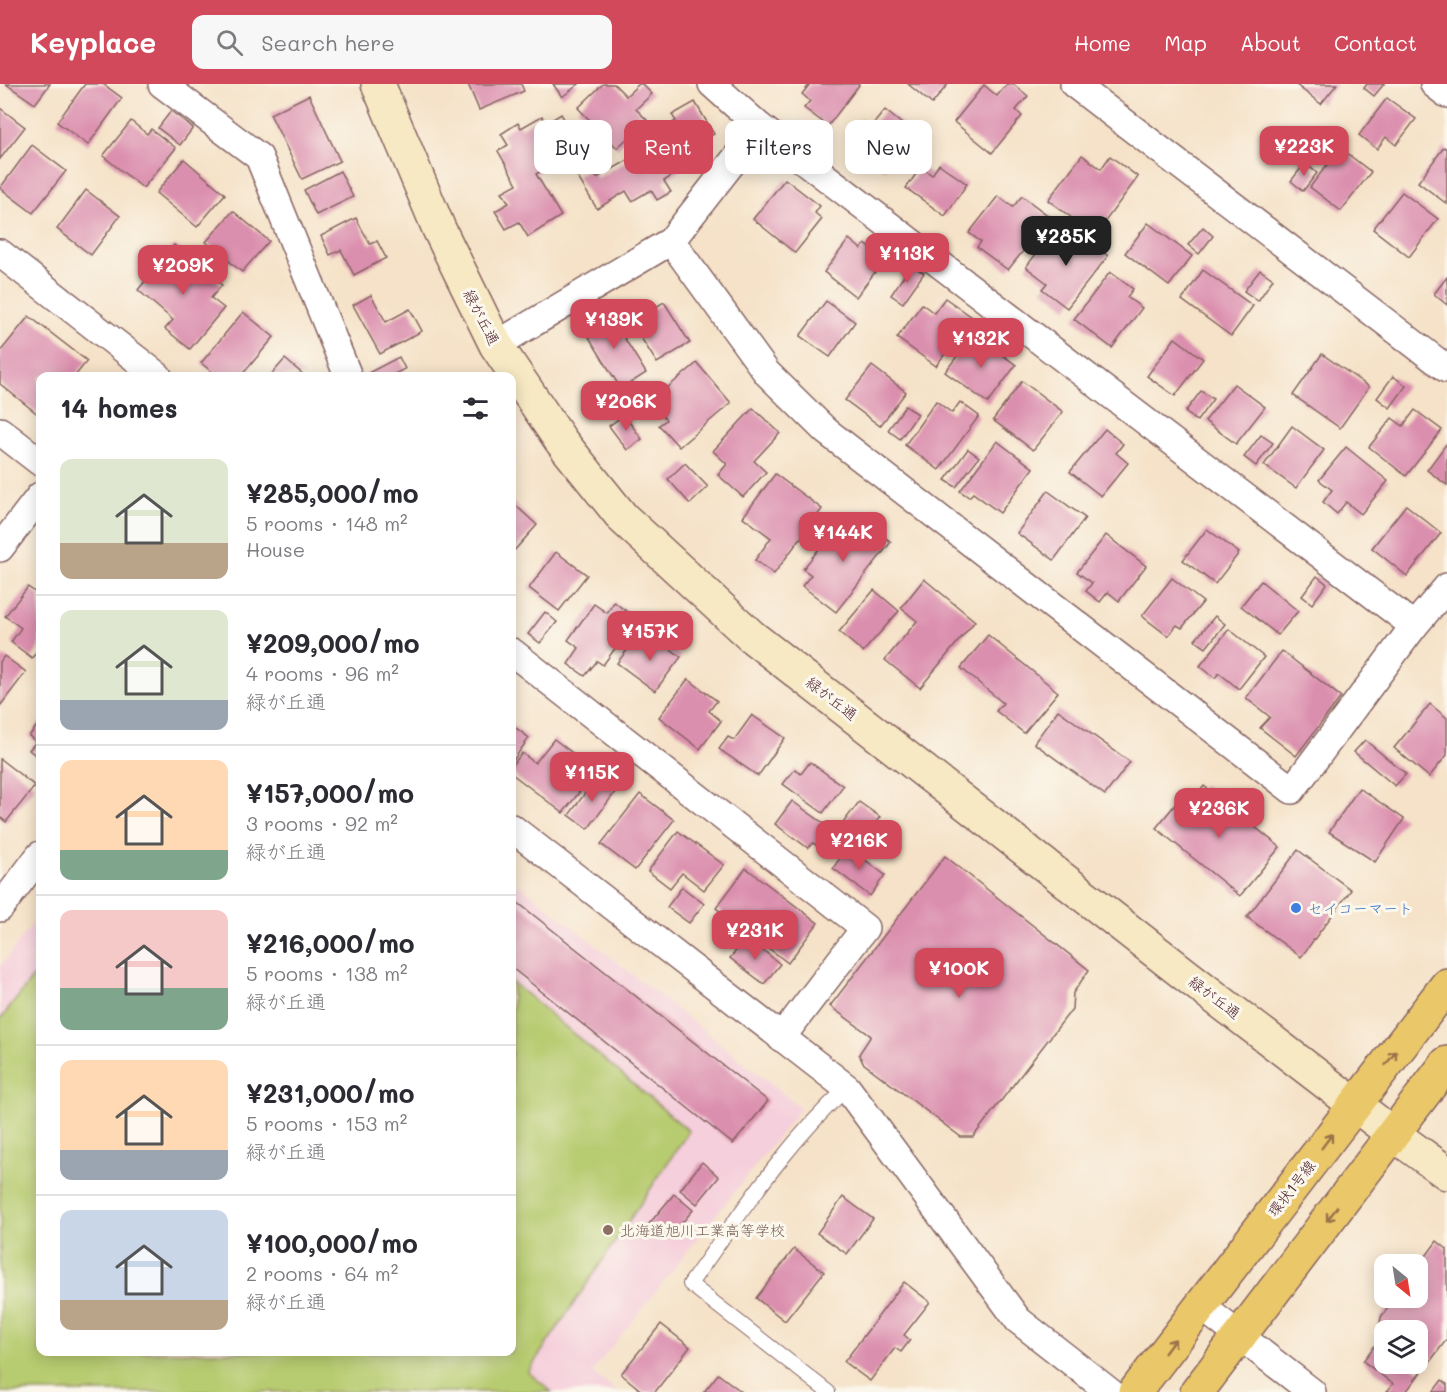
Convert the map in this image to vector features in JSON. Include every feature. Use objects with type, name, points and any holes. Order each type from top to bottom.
[{"type":"main road","name":"環状1号線","points":[[1135,1392],[1447,985]]},
{"type":"main road","points":[[1197,1392],[1447,1063]]},
{"type":"street","points":[[162,84],[259,157],[346,372]]},
{"type":"street","name":"緑が丘通","points":[[378,84],[439,229],[496,345],[514,372]]},
{"type":"street","points":[[712,84],[752,120]]},
{"type":"street","points":[[1074,84],[1447,369]]},
{"type":"street","points":[[1434,84],[1447,94]]},
{"type":"street","points":[[496,345],[671,241],[725,172]]},
{"type":"street","points":[[822,174],[1414,626]]},
{"type":"street","points":[[671,241],[767,373],[826,430],[1292,790],[1414,626],[1447,587]]},
{"type":"street","points":[[0,253],[153,372]]},
{"type":"street","name":"緑が丘通","points":[[516,375],[561,441],[623,518],[751,636],[1159,954],[1447,1173]]},
{"type":"street","points":[[0,431],[36,459]]},
{"type":"street","points":[[0,548],[36,501]]},
{"type":"street","points":[[516,655],[866,928],[781,1038]]},
{"type":"street","points":[[516,831],[847,1088],[1018,1320],[1110,1392]]},
{"type":"street","points":[[0,908],[36,860]]},
{"type":"street","points":[[1201,1306],[1312,1392]]},
{"type":"lane","points":[[828,1392],[690,1284],[776,1165],[828,1105],[847,1088]]},
{"type":"shaded area","name":"北海道旭川工業高等学校","points":[[516,882],[801,1108],[592,1372],[617,1392],[0,1392],[0,967],[36,919],[36,1356],[516,1356]]},
{"type":"green space","points":[[36,973],[36,1356],[516,1356],[516,985],[689,1131],[528,1372],[552,1392],[0,1392],[0,1020]]},
{"type":"building","points":[[6,84],[50,84],[35,104]]},
{"type":"building","points":[[85,84],[103,84],[122,98],[88,145],[57,122]]},
{"type":"building","points":[[468,84],[521,84],[524,91],[479,110]]},
{"type":"building","points":[[553,84],[579,84],[562,97]]},
{"type":"building","points":[[603,84],[614,84],[626,96],[642,84],[652,94],[636,109],[647,120],[624,120],[624,141],[617,148],[612,143],[612,120],[590,120],[578,108]]},
{"type":"building","points":[[810,84],[859,85],[833,120],[820,120],[804,108],[810,101],[802,94]]},
{"type":"building","points":[[908,84],[948,84],[932,104]]},
{"type":"building","points":[[1007,84],[1013,84],[1028,96],[1016,110],[1022,116],[992,153],[954,122],[984,85],[997,96]]},
{"type":"building","points":[[1295,84],[1337,84],[1321,104]]},
{"type":"building","points":[[1367,84],[1384,84],[1374,96],[1364,88]]},
{"type":"building","points":[[309,95],[340,161],[302,179],[270,114]]},
{"type":"building","points":[[1387,98],[1416,119],[1396,145],[1386,137],[1377,149],[1359,135]]},
{"type":"building","points":[[695,102],[706,120],[675,120],[672,115]]},
{"type":"building","points":[[0,108],[25,127],[0,159]]},
{"type":"building","points":[[885,110],[897,120],[877,120]]},
{"type":"building","points":[[171,111],[193,128],[180,145],[158,128]]},
{"type":"building","points":[[561,114],[565,120],[552,120]]},
{"type":"building","points":[[131,121],[147,134],[151,129],[176,148],[143,188],[103,156]]},
{"type":"building","points":[[534,121],[534,174],[561,216],[528,237],[519,222],[506,229],[495,211],[509,203],[502,192],[517,184],[498,151],[508,145],[501,134],[518,123],[521,128]]},
{"type":"building","points":[[32,145],[66,171],[33,213],[0,188]]},
{"type":"building","points":[[1444,147],[1447,149],[1447,204],[1418,182]]},
{"type":"building","points":[[1340,148],[1371,172],[1341,211],[1310,187]]},
{"type":"building","points":[[1082,155],[1101,169],[1110,156],[1138,177],[1095,235],[1048,200]]},
{"type":"building","points":[[184,159],[225,194],[197,227],[156,193]]},
{"type":"building","points":[[624,162],[624,174],[675,174],[664,181],[671,192],[657,200],[651,190],[632,201],[626,191],[597,209],[577,176],[595,174],[597,178],[604,174],[612,174],[612,169]]},
{"type":"building","points":[[1305,163],[1317,173],[1303,191],[1291,181]]},
{"type":"building","points":[[939,164],[967,184],[945,216],[906,188],[916,174],[932,175]]},
{"type":"building","points":[[340,171],[353,197],[316,215],[304,190]]},
{"type":"building","points":[[785,179],[820,206],[815,213],[822,219],[795,253],[753,219]]},
{"type":"building","points":[[86,190],[120,216],[91,255],[57,229]]},
{"type":"building","points":[[1402,192],[1438,219],[1409,257],[1373,229]]},
{"type":"building","points":[[998,196],[1013,207],[1022,196],[1050,217],[1008,270],[977,247],[981,242],[969,233]]},
{"type":"building","points":[[233,211],[269,241],[242,272],[206,242]]},
{"type":"building","points":[[356,218],[370,244],[377,241],[386,258],[354,275],[341,250],[330,255],[321,236]]},
{"type":"building","points":[[1148,223],[1192,256],[1169,286],[1125,253]]},
{"type":"building","points":[[1203,227],[1213,236],[1199,254],[1188,245]]},
{"type":"building","points":[[1053,232],[1075,249],[1084,238],[1108,256],[1067,308],[1042,289],[1047,283],[1026,267]]},
{"type":"building","points":[[849,239],[861,249],[865,244],[885,259],[856,297],[824,272]]},
{"type":"building","points":[[174,245],[222,285],[211,298],[224,308],[190,349],[165,329],[173,320],[138,290]]},
{"type":"building","points":[[911,265],[924,273],[903,303],[891,295]]},
{"type":"building","points":[[1203,270],[1253,306],[1231,336],[1182,300]]},
{"type":"building","points":[[1260,270],[1273,279],[1258,301],[1244,291]]},
{"type":"building","points":[[1110,272],[1133,289],[1127,297],[1142,308],[1112,348],[1074,319]]},
{"type":"building","points":[[1447,277],[1447,305],[1434,294]]},
{"type":"building","points":[[371,295],[386,322],[410,309],[422,331],[380,354],[353,305]]},
{"type":"building","points":[[945,298],[972,317],[936,366],[897,338],[922,304],[934,313]]},
{"type":"building","points":[[826,301],[855,322],[830,357],[800,336]]},
{"type":"building","points":[[664,302],[690,343],[657,363],[631,322]]},
{"type":"building","points":[[607,310],[646,373],[621,389],[582,326]]},
{"type":"building","points":[[243,312],[274,337],[244,372],[212,372],[201,363]]},
{"type":"building","points":[[29,316],[87,361],[78,372],[36,372],[36,413],[0,384],[0,352]]},
{"type":"building","points":[[974,334],[1016,365],[988,403],[945,372]]},
{"type":"building","points":[[1175,338],[1203,359],[1175,396],[1147,376]]},
{"type":"building","points":[[1322,354],[1369,387],[1340,428],[1293,395]]},
{"type":"building","points":[[399,357],[405,369],[399,372],[370,372]]},
{"type":"building","points":[[285,359],[300,372],[274,372]]},
{"type":"building","points":[[697,363],[731,403],[679,447],[659,425],[666,420],[651,401]]},
{"type":"building","points":[[872,366],[906,392],[880,426],[845,400]]},
{"type":"building","points":[[1393,376],[1406,386],[1390,408],[1377,398]]},
{"type":"building","points":[[1022,381],[1063,412],[1033,450],[993,420]]},
{"type":"building","points":[[1234,384],[1265,407],[1236,444],[1205,421]]},
{"type":"building","points":[[1201,391],[1213,399],[1197,421],[1185,412]]},
{"type":"building","points":[[936,401],[952,413],[960,402],[979,416],[939,470],[905,445]]},
{"type":"building","points":[[905,406],[918,414],[900,439],[888,430]]},
{"type":"building","points":[[753,408],[780,433],[754,461],[766,472],[743,497],[718,475],[727,464],[713,451]]},
{"type":"building","points":[[1415,410],[1442,430],[1406,476],[1369,447],[1392,418],[1403,426]]},
{"type":"building","points":[[624,415],[642,439],[627,450],[609,426]]},
{"type":"building","points":[[1292,426],[1324,450],[1296,488],[1264,465]]},
{"type":"building","points":[[1105,429],[1123,444],[1116,453],[1128,463],[1101,496],[1070,472]]},
{"type":"building","points":[[1261,435],[1273,443],[1256,466],[1244,457]]},
{"type":"building","points":[[997,441],[1033,468],[1000,513],[973,493],[969,497],[960,491]]},
{"type":"building","points":[[1447,443],[1447,485],[1427,470]]},
{"type":"building","points":[[1346,447],[1388,481],[1361,514],[1346,502],[1337,514],[1323,502],[1332,490],[1319,480]]},
{"type":"building","points":[[968,449],[979,457],[956,487],[945,480]]},
{"type":"building","points":[[685,463],[708,487],[690,504],[668,479]]},
{"type":"building","points":[[775,474],[822,509],[774,574],[755,560],[771,538],[743,517]]},
{"type":"building","points":[[1048,491],[1085,518],[1054,560],[1017,533]]},
{"type":"building","points":[[1406,505],[1441,533],[1407,576],[1372,548]]},
{"type":"building","points":[[516,506],[537,525],[516,549]]},
{"type":"building","points":[[841,521],[856,533],[865,522],[891,542],[836,612],[802,586],[811,575],[803,569]]},
{"type":"building","points":[[1207,529],[1239,553],[1215,584],[1183,560]]},
{"type":"building","points":[[1106,535],[1146,566],[1119,601],[1108,592],[1100,602],[1086,591],[1092,583],[1077,572]]},
{"type":"building","points":[[556,552],[587,575],[559,611],[529,588]]},
{"type":"building","points":[[1317,576],[1327,584],[1312,604],[1302,596]]},
{"type":"building","points":[[1172,578],[1203,602],[1182,628],[1177,625],[1168,636],[1142,616]]},
{"type":"building","points":[[924,579],[975,621],[920,688],[885,660],[917,621],[901,608]]},
{"type":"building","points":[[1261,581],[1298,611],[1278,635],[1241,606]]},
{"type":"building","points":[[28,587],[36,593],[36,652],[32,658],[11,642],[21,628],[5,616]]},
{"type":"building","points":[[874,590],[899,611],[863,652],[839,632]]},
{"type":"building","points":[[614,602],[630,614],[623,624],[630,628],[603,665],[597,661],[585,676],[568,664],[579,648],[568,640],[594,604],[607,613]]},
{"type":"building","points":[[545,612],[557,622],[540,643],[528,634]]},
{"type":"building","points":[[1215,616],[1225,624],[1206,648],[1195,640]]},
{"type":"building","points":[[1229,629],[1264,657],[1239,689],[1219,673],[1215,678],[1200,666]]},
{"type":"building","points":[[652,635],[681,657],[655,691],[617,663],[634,641],[643,648]]},
{"type":"building","points":[[988,635],[1058,692],[1024,733],[996,711],[1003,703],[961,668]]},
{"type":"building","points":[[1282,651],[1341,697],[1296,756],[1260,728],[1270,717],[1246,698]]},
{"type":"building","points":[[4,656],[26,672],[0,706],[0,662]]},
{"type":"building","points":[[688,679],[717,701],[709,711],[721,721],[700,749],[659,717]]},
{"type":"building","points":[[1430,704],[1447,718],[1447,755],[1429,777],[1394,748]]},
{"type":"building","points":[[1058,710],[1130,762],[1105,795],[1034,743]]},
{"type":"building","points":[[752,715],[785,738],[758,776],[719,749],[728,737],[734,740]]},
{"type":"building","points":[[36,727],[36,742],[29,736]]},
{"type":"building","points":[[516,728],[529,738],[516,756]]},
{"type":"building","points":[[554,739],[596,771],[563,813],[516,777],[516,761],[522,753],[535,763]]},
{"type":"building","points":[[1365,740],[1406,774],[1395,786],[1354,752]]},
{"type":"building","points":[[36,742],[36,756],[29,750]]},
{"type":"building","points":[[0,759],[35,786],[6,822],[0,817]]},
{"type":"building","points":[[810,762],[843,786],[823,813],[783,784],[795,769],[801,774]]},
{"type":"building","points":[[597,777],[616,791],[588,829],[569,815]]},
{"type":"building","points":[[1204,786],[1280,847],[1240,896],[1156,828],[1182,796],[1191,803]]},
{"type":"building","points":[[1359,788],[1404,819],[1375,862],[1329,832]]},
{"type":"building","points":[[640,794],[674,820],[635,870],[601,844]]},
{"type":"building","points":[[792,801],[826,825],[821,831],[831,840],[823,850],[813,843],[808,848],[775,824]]},
{"type":"building","points":[[859,802],[880,817],[860,844],[839,828]]},
{"type":"building","points":[[678,831],[724,865],[704,890],[682,873],[670,888],[648,871]]},
{"type":"building","points":[[848,847],[885,875],[870,896],[833,868]]},
{"type":"building","name":"セイコーマート","points":[[1298,850],[1351,890],[1301,957],[1247,917]]},
{"type":"building","points":[[945,856],[1089,970],[1073,993],[1072,1009],[973,1137],[961,1137],[863,1063],[859,1054],[871,1036],[830,1006]]},
{"type":"building","points":[[746,868],[818,923],[788,963],[716,908]]},
{"type":"building","points":[[682,887],[704,904],[689,923],[667,907]]},
{"type":"building","points":[[516,901],[768,1101],[733,1144],[516,971]]},
{"type":"building","points":[[747,937],[780,964],[764,984],[730,958]]},
{"type":"building","points":[[702,1162],[719,1177],[697,1204],[680,1190]]},
{"type":"building","points":[[674,1194],[693,1210],[667,1240],[649,1224]]},
{"type":"building","points":[[843,1197],[873,1219],[847,1254],[817,1233]]},
{"type":"building","points":[[1437,1241],[1447,1249],[1447,1339],[1428,1364],[1428,1320],[1380,1320],[1388,1308],[1428,1308],[1428,1254]]},
{"type":"building","points":[[794,1249],[824,1272],[785,1321],[756,1298]]},
{"type":"building","points":[[904,1282],[930,1302],[904,1335],[910,1340],[901,1352],[895,1348],[870,1381],[844,1362]]},
{"type":"building","points":[[661,1324],[690,1347],[655,1392],[643,1392],[621,1374]]},
{"type":"building","points":[[1374,1347],[1374,1369],[1363,1361]]},
{"type":"building","points":[[718,1374],[742,1392],[704,1392]]},
{"type":"building","points":[[1380,1374],[1420,1374],[1406,1392],[1387,1392],[1393,1384]]},
{"type":"building","points":[[1442,1380],[1447,1384],[1447,1392],[1433,1392]]},
{"type":"place","name":"セイコーマート","points":[[1296,908]]},
{"type":"place","name":"北海道旭川工業高等学校","points":[[608,1230]]}]
